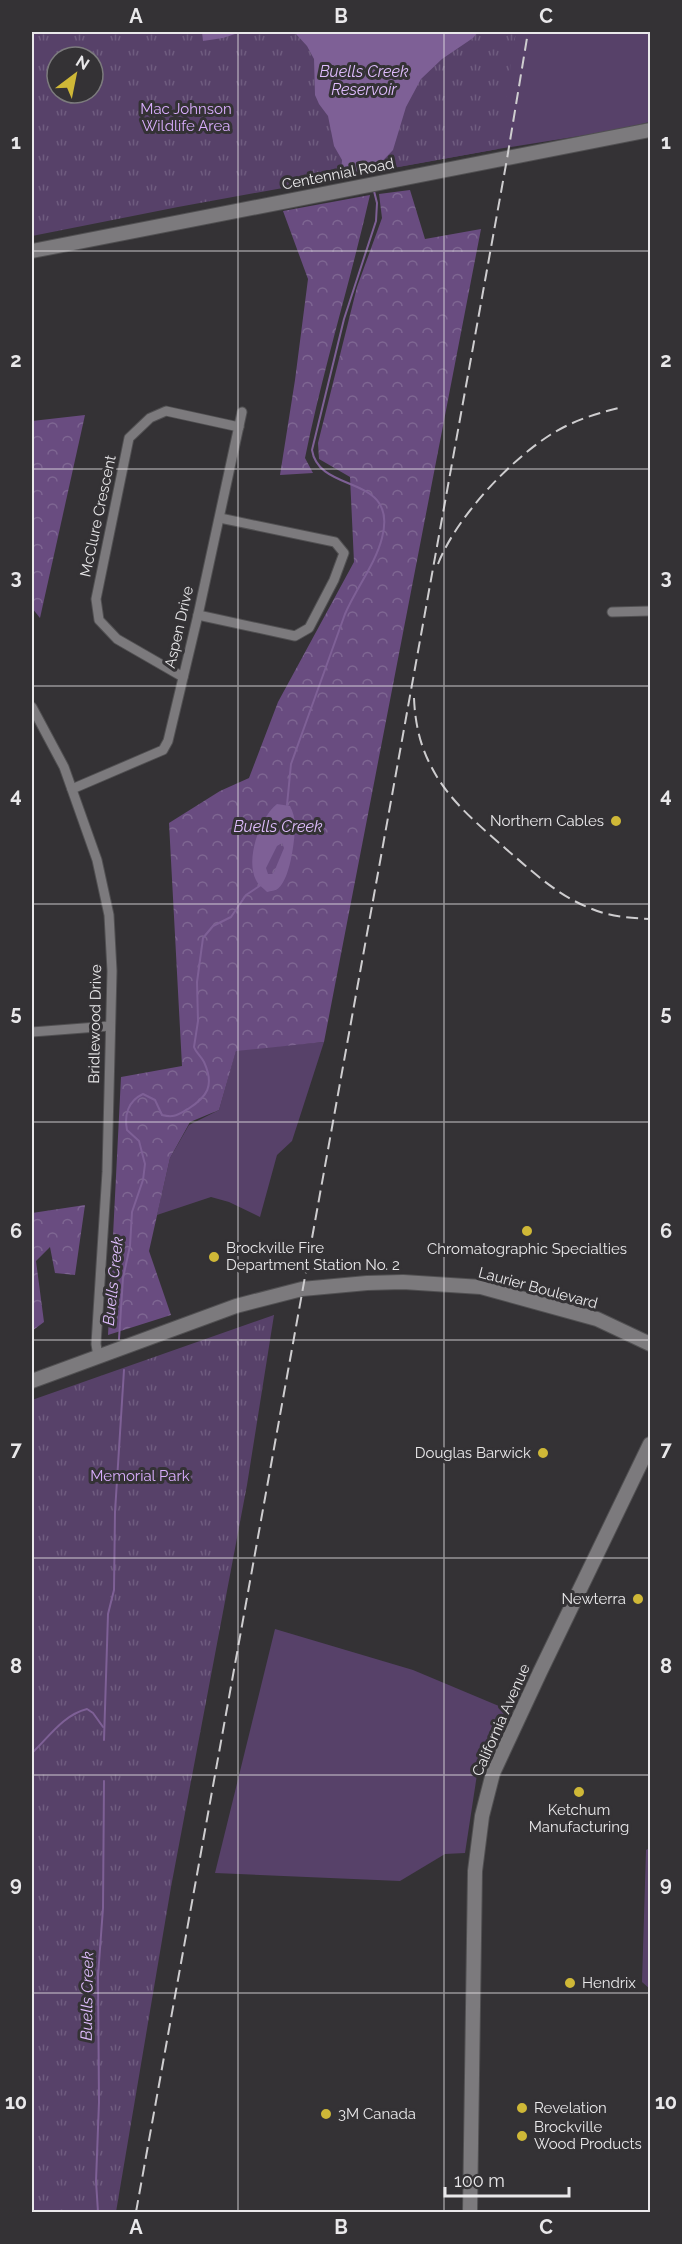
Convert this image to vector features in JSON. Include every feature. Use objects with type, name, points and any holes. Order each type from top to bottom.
[{"type":"street","name":"Centennial Road","points":[[32,251],[651,130]]},
{"type":"street","name":"McClure Crescent","points":[[183,677],[117,639],[99,620],[96,599],[129,438],[150,418],[166,411],[239,427]]},
{"type":"street","name":"Aspen Drive","points":[[72,789],[162,750],[170,735],[242,412]]},
{"type":"street","points":[[198,615],[295,636],[309,628],[334,580],[344,553],[335,542],[220,518]]},
{"type":"street","points":[[612,612],[651,611]]},
{"type":"street","name":"Bridlewood Drive","points":[[32,707],[60,758],[72,789],[97,860],[108,915],[112,971],[107,1172],[96,1344],[98,1356]]},
{"type":"street","points":[[32,1032],[110,1026]]},
{"type":"street","name":"Laurier Boulevard","points":[[32,1381],[236,1306],[302,1289],[403,1282],[481,1287],[597,1320],[651,1344]]},
{"type":"street","name":"California Avenue","points":[[470,2212],[475,1872],[482,1816],[493,1773],[651,1444]]},
{"type":"green space","name":"Mac Johnson Wildlife Area","points":[[32,32],[516,32],[498,149],[32,236]]},
{"type":"green space","points":[[478,32],[650,32],[650,122],[611,131],[381,170]]},
{"type":"green space","points":[[410,190],[425,239],[481,229],[324,1042],[236,1051],[219,1110],[190,1122],[170,1158],[149,1251],[171,1315],[108,1335],[121,1077],[182,1066],[169,823],[220,791],[249,778],[278,702],[354,562],[350,477],[319,459],[318,443],[357,287],[382,218],[379,194]]},
{"type":"green space","points":[[370,195],[305,458],[313,473],[280,475],[308,279],[283,211]]},
{"type":"green space","points":[[85,415],[40,618],[32,608],[32,421]]},
{"type":"green space","points":[[324,1042],[292,1141],[277,1155],[260,1217],[229,1202],[211,1197],[157,1215],[170,1158],[189,1125],[219,1110],[236,1050]]},
{"type":"green space","points":[[85,1205],[75,1275],[55,1273],[50,1247],[36,1261],[44,1322],[32,1331],[32,1213]]},
{"type":"green space","name":"Memorial Park","points":[[274,1315],[247,1485],[171,1887],[116,2212],[32,2212],[32,1400]]},
{"type":"green space","points":[[275,1629],[413,1670],[506,1709],[478,1768],[465,1853],[445,1854],[400,1881],[215,1873]]},
{"type":"green space","points":[[650,1848],[650,1989],[642,1982],[646,1850]]},
{"type":"water","points":[[202,32],[241,32],[203,41]]},
{"type":"water","name":"Buells Creek Reservoir","points":[[304,32],[478,32],[473,38],[442,59],[421,79],[406,107],[393,150],[370,174],[362,171],[341,174],[342,160],[334,146],[328,116],[315,95],[314,59],[307,46],[296,34]]},
{"type":"water","name":"Buells Creek","points":[[277,804],[290,806],[295,822],[295,832],[291,860],[285,879],[276,890],[267,892],[257,882],[252,863],[256,840],[271,810]],"holes":[[[282,843],[284,848],[274,872],[268,874],[266,868],[277,846]]]},
{"type":"waterway","points":[[287,805],[291,764],[345,614],[375,558],[382,538],[384,517],[379,503],[369,493],[328,474],[318,464],[312,450],[344,319],[376,221],[377,203],[374,191]]},
{"type":"waterway","name":"Buells Creek","points":[[119,1339],[123,1278],[130,1246],[132,1212],[143,1180],[145,1164],[139,1141],[127,1130],[128,1109],[134,1100],[143,1094],[155,1100],[162,1115],[173,1116],[200,1100],[207,1090],[209,1084],[207,1070],[194,1047],[198,1021],[197,982],[203,938],[213,926],[231,917],[246,895],[261,885]]},
{"type":"waterway","name":"Buells Creek","points":[[104,1740],[108,1614],[114,1590],[115,1512],[124,1370]]},
{"type":"waterway","points":[[32,1753],[57,1727],[78,1712],[87,1709],[93,1713],[103,1727]]},
{"type":"waterway","name":"Buells Creek","points":[[98,2212],[96,2181],[99,2102],[98,1976],[103,1908],[104,1781]]},
{"type":"railway","points":[[136,2212],[507,159],[528,32]]},
{"type":"railway","points":[[438,564],[446,546],[470,510],[517,460],[550,435],[567,426],[623,407]]},
{"type":"railway","points":[[414,698],[419,734],[428,760],[447,791],[475,822],[536,875],[580,904],[606,914],[650,919]]},
{"type":"place","name":"Northern Cables","points":[[616,821]]},
{"type":"place","name":"Chromatographic Specialties","points":[[527,1231]]},
{"type":"place","name":"Brockville Fire Department Station No. 2","points":[[214,1257]]},
{"type":"place","name":"Douglas Barwick","points":[[543,1453]]},
{"type":"place","name":"Newterra","points":[[638,1599]]},
{"type":"place","name":"Ketchum Manufacturing","points":[[579,1792]]},
{"type":"place","name":"Hendrix","points":[[570,1983]]},
{"type":"place","name":"Revelation","points":[[522,2108]]},
{"type":"place","name":"3M Canada","points":[[326,2114]]},
{"type":"place","name":"Brockville Wood Products","points":[[522,2136]]}]
